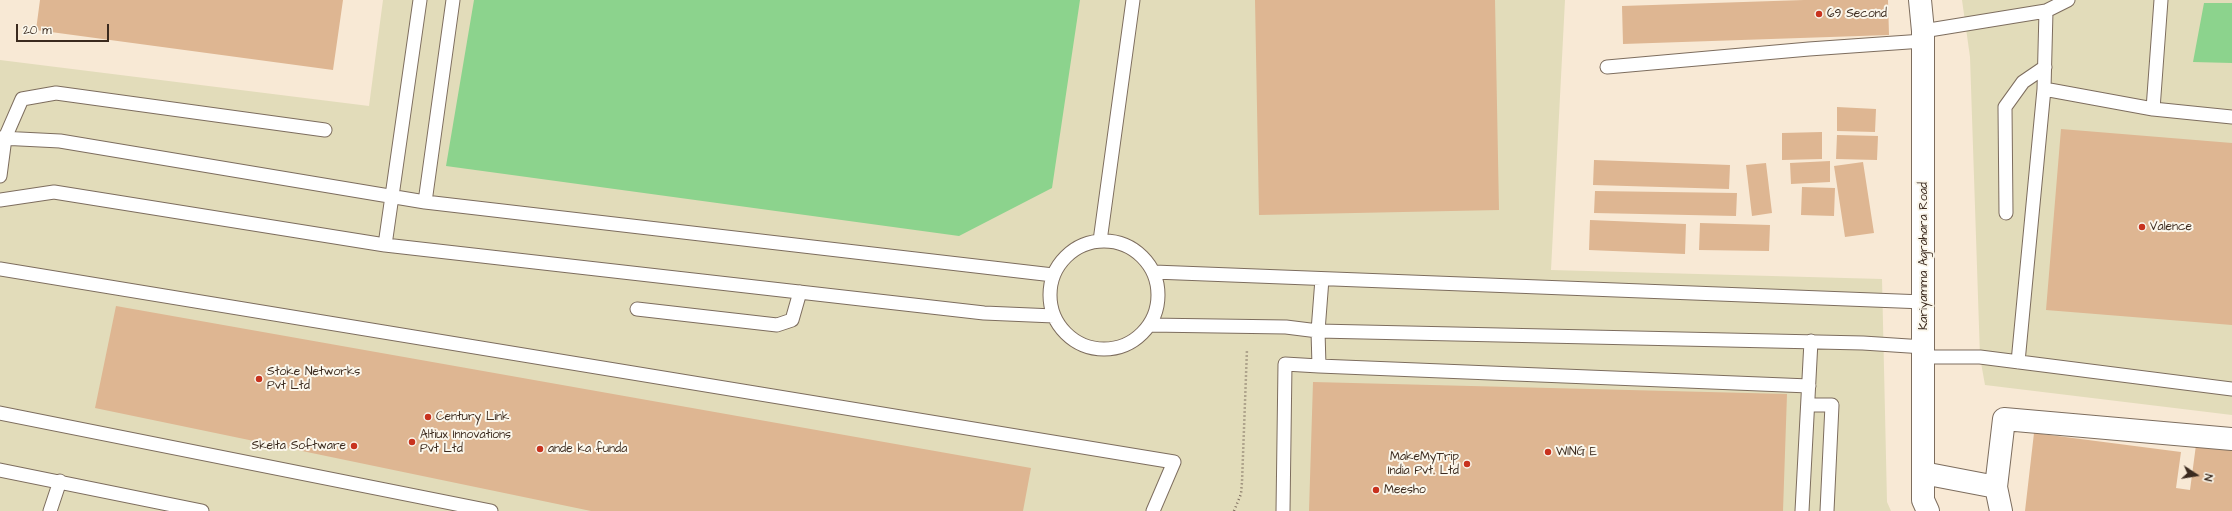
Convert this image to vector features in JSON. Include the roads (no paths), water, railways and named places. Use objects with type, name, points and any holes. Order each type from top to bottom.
[{"type":"street","name":"Kariyamma Agrahara Road","points":[[1920,0],[1923,36],[1923,500],[1928,511]]},
{"type":"street","points":[[2001,511],[1996,487],[2004,419],[2232,439]]},
{"type":"street","points":[[1923,473],[1996,487]]},
{"type":"lane","points":[[385,245],[420,0]]},
{"type":"lane","points":[[425,202],[453,0]]},
{"type":"lane","points":[[1100,241],[1133,0]]},
{"type":"lane","points":[[1607,67],[1809,49],[1923,36],[2046,11],[2068,0]]},
{"type":"lane","points":[[2152,109],[2161,0]]},
{"type":"lane","points":[[2018,362],[2044,89],[2046,11]]},
{"type":"lane","points":[[2006,213],[2004,107],[2023,82],[2045,68]]},
{"type":"lane","points":[[2044,89],[2152,109],[2232,116]]},
{"type":"lane","points":[[0,176],[2,138],[22,100],[56,93],[325,130]]},
{"type":"lane","points":[[2,138],[60,141],[391,198],[1053,275]]},
{"type":"lane","points":[[0,200],[54,192],[385,245],[984,313],[1054,316]]},
{"type":"lane","points":[[1110,240],[1128,246],[1143,256],[1154,272],[1158,290],[1157,308],[1150,325],[1138,337],[1124,346],[1107,349],[1091,348],[1075,342],[1063,330],[1054,316],[1050,300],[1053,275],[1068,254],[1079,246],[1100,241],[1110,240]]},
{"type":"lane","points":[[0,269],[1174,462],[1153,511]]},
{"type":"lane","points":[[1154,272],[1924,302]]},
{"type":"lane","points":[[1319,366],[1318,331],[1322,279]]},
{"type":"lane","points":[[637,309],[777,325],[792,320],[800,292]]},
{"type":"lane","points":[[1150,325],[1286,327],[1318,331],[1811,341],[1980,357],[2232,389]]},
{"type":"lane","points":[[1802,511],[1811,341]]},
{"type":"lane","points":[[1283,511],[1285,364],[1809,386]]},
{"type":"lane","points":[[1808,405],[1832,405],[1827,511]]},
{"type":"lane","points":[[0,414],[491,511]]},
{"type":"lane","points":[[0,470],[202,511]]},
{"type":"lane","points":[[50,511],[60,481]]},
{"type":"place","name":"69 Second","points":[[1819,14]]},
{"type":"place","name":"Valence","points":[[2142,227]]},
{"type":"place","name":"Stoke Networks Pvt Ltd","points":[[259,379]]},
{"type":"place","name":"Century Link","points":[[428,417]]},
{"type":"place","name":"Altiux Innovations Pvt Ltd","points":[[412,442]]},
{"type":"place","name":"Skelta Software","points":[[354,446]]},
{"type":"place","name":"ande ka funda","points":[[540,449]]},
{"type":"place","name":"WING E","points":[[1548,452]]},
{"type":"place","name":"MakeMyTrip India Pvt. Ltd","points":[[1467,464]]},
{"type":"place","name":"Meesho","points":[[1376,490]]}]
